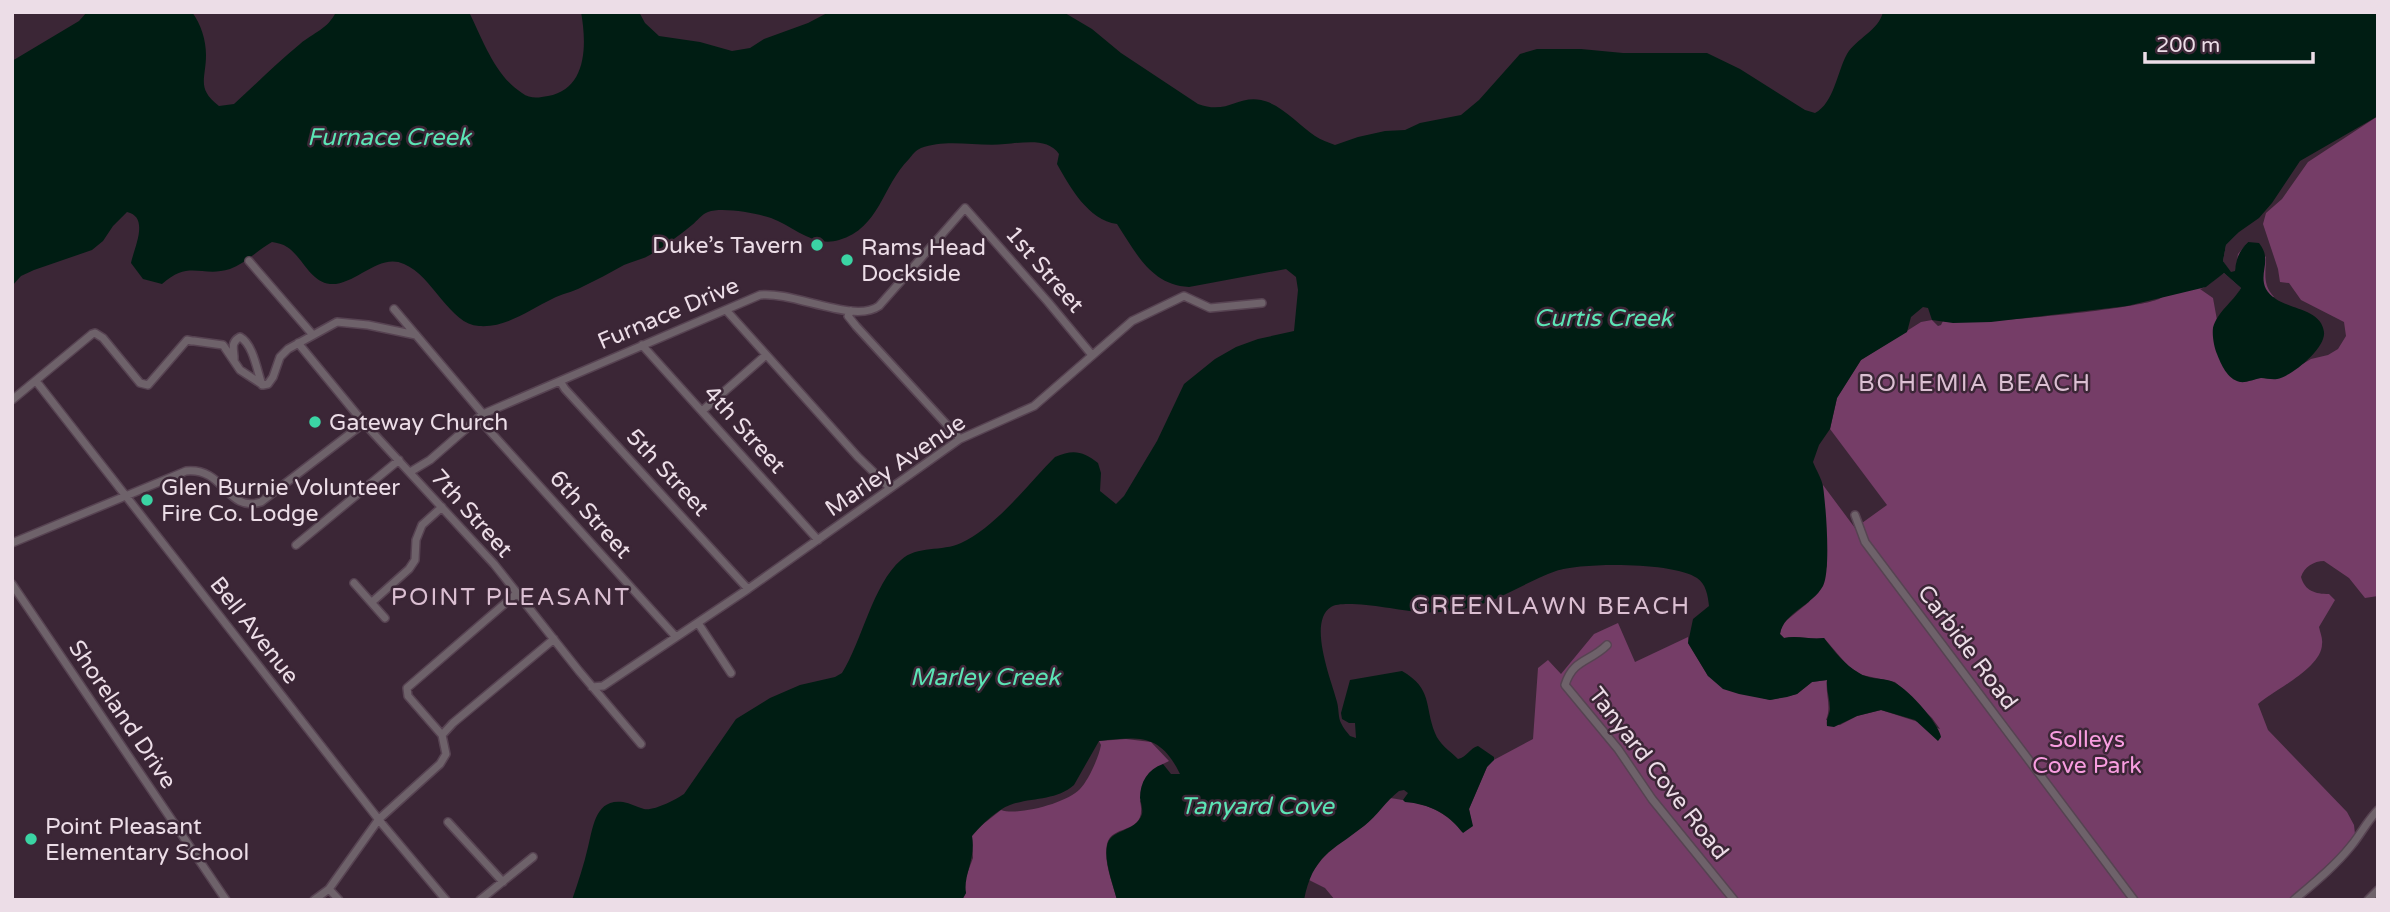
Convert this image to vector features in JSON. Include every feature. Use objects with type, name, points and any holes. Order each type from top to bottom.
[{"type":"street","name":"Furnace Drive","points":[[410,472],[430,460],[480,416],[760,295],[777,294],[851,311],[869,312],[879,306],[962,210],[967,209]]},
{"type":"street","name":"1st Street","points":[[967,209],[1092,355]]},
{"type":"street","points":[[249,261],[313,335]]},
{"type":"street","name":"Marley Avenue","points":[[592,687],[603,686],[698,623],[960,439],[1034,406],[1132,321],[1184,296],[1210,308],[1262,303]]},
{"type":"street","name":"6th Street","points":[[394,309],[480,416],[676,637]]},
{"type":"street","points":[[726,310],[889,488]]},
{"type":"street","points":[[851,311],[848,316],[856,326],[960,439]]},
{"type":"street","points":[[12,400],[95,333],[103,338],[140,383],[148,384],[187,340],[223,345],[234,362],[252,380],[263,385],[268,384],[273,377],[280,356],[288,349],[337,322],[346,321],[416,335]]},
{"type":"street","points":[[234,362],[234,342],[240,337],[244,338],[263,385]]},
{"type":"street","name":"7th Street","points":[[298,343],[364,423],[517,593],[641,744]]},
{"type":"street","name":"4th Street","points":[[642,345],[818,540]]},
{"type":"street","points":[[702,411],[766,355]]},
{"type":"street","name":"5th Street","points":[[560,380],[748,589]]},
{"type":"street","name":"Bell Avenue","points":[[36,381],[379,819],[446,900]]},
{"type":"street","points":[[12,543],[178,473],[192,470],[201,471],[214,478],[235,499],[248,505],[254,504],[278,491],[364,423]]},
{"type":"street","points":[[296,545],[399,460]]},
{"type":"street","points":[[372,602],[409,569],[415,560],[416,540],[422,525],[442,507]]},
{"type":"street","name":"Carbide Road","points":[[1856,515],[1865,542],[2134,900]]},
{"type":"street","points":[[354,583],[385,618]]},
{"type":"street","name":"Shoreland Drive","points":[[12,584],[226,900]]},
{"type":"street","points":[[314,900],[329,889],[379,819],[440,764],[446,754],[442,735],[408,696],[407,688],[517,593]]},
{"type":"street","points":[[698,623],[730,673]]},
{"type":"street","points":[[442,735],[554,639]]},
{"type":"street","name":"Tanyard Cove Road","points":[[1606,645],[1577,664],[1571,670],[1565,685],[1618,749],[1652,799],[1734,900]]},
{"type":"street","points":[[2294,900],[2341,857],[2359,836],[2365,823],[2378,810]]},
{"type":"street","points":[[448,822],[503,882]]},
{"type":"street","points":[[480,900],[533,857]]},
{"type":"street","points":[[329,889],[340,900]]},
{"type":"street","points":[[2368,900],[2378,890]]},
{"type":"green space","name":"Solleys Cove Park","points":[[2378,116],[2378,596],[2365,598],[2349,578],[2324,561],[2313,563],[2307,568],[2301,577],[2305,586],[2315,592],[2329,594],[2335,600],[2319,627],[2322,642],[2320,653],[2306,670],[2258,704],[2268,730],[2347,812],[2354,825],[2355,834],[2339,854],[2289,900],[1335,900],[1325,888],[1309,880],[1328,851],[1365,825],[1390,798],[1439,812],[1462,832],[1472,826],[1469,809],[1490,762],[1533,739],[1538,668],[1548,660],[1561,674],[1594,634],[1618,623],[1635,662],[1688,637],[1688,643],[1708,676],[1755,696],[1770,700],[1797,694],[1812,682],[1827,680],[1826,720],[1840,725],[1857,716],[1881,710],[1940,729],[1895,682],[1862,675],[1848,666],[1824,638],[1784,638],[1780,634],[1782,624],[1809,602],[1827,566],[1823,485],[1855,528],[1887,505],[1830,429],[1837,398],[1861,360],[1921,322],[1932,320],[1938,326],[1943,321],[2054,316],[2123,307],[2161,298],[2239,232],[2226,245],[2223,261],[2230,272],[2235,272],[2238,254],[2248,242],[2266,257],[2266,283],[2274,297],[2235,299],[2241,288],[2224,273],[2200,289],[2213,298],[2217,320],[2213,328],[2263,378],[2277,379],[2311,359],[2328,355],[2338,349],[2346,336],[2344,322],[2301,300],[2289,283],[2280,282],[2263,224],[2266,213],[2282,199],[2308,162]]},
{"type":"green space","points":[[1126,739],[1151,742],[1169,761],[1163,764],[1140,801],[1139,820],[1115,833],[1107,844],[1107,865],[1117,900],[962,900],[966,893],[963,885],[973,858],[972,836],[982,825],[1001,810],[1030,810],[1074,794],[1093,768],[1101,745],[1099,741]]},
{"type":"water","points":[[87,12],[192,12],[205,44],[205,88],[207,94],[219,106],[234,104],[291,51],[324,27],[336,12],[469,12],[504,77],[525,95],[537,98],[561,92],[577,75],[584,38],[581,12],[639,12],[645,23],[659,36],[700,42],[732,51],[750,48],[764,39],[808,23],[829,12],[1065,13],[1198,104],[1217,107],[1253,99],[1268,102],[1283,110],[1317,137],[1335,145],[1358,137],[1405,130],[1420,123],[1461,115],[1479,100],[1520,54],[1537,49],[1707,53],[1740,69],[1805,110],[1815,113],[1831,95],[1847,54],[1877,24],[1883,12],[2378,12],[2378,116],[2300,161],[2259,218],[2226,245],[2223,261],[2231,272],[2235,271],[2238,255],[2248,242],[2259,243],[2265,255],[2266,289],[2280,301],[2307,312],[2321,323],[2324,332],[2320,346],[2299,367],[2283,377],[2240,382],[2231,378],[2223,366],[2215,348],[2213,328],[2218,317],[2241,288],[2224,273],[2206,287],[2127,306],[1991,322],[1953,323],[1932,320],[1928,308],[1923,307],[1911,317],[1907,332],[1861,360],[1837,398],[1830,429],[1819,445],[1813,462],[1824,496],[1827,566],[1823,586],[1812,599],[1792,614],[1780,634],[1784,638],[1824,638],[1844,662],[1859,673],[1897,684],[1928,714],[1939,731],[1941,737],[1938,741],[1915,720],[1881,710],[1857,716],[1834,727],[1827,726],[1830,709],[1827,680],[1812,682],[1797,694],[1770,700],[1723,689],[1708,676],[1688,643],[1693,619],[1709,606],[1706,590],[1697,578],[1649,566],[1586,566],[1556,571],[1487,602],[1458,610],[1415,612],[1347,604],[1331,607],[1324,615],[1321,625],[1323,653],[1340,721],[1350,736],[1356,738],[1355,723],[1342,719],[1341,713],[1350,680],[1402,671],[1419,684],[1423,691],[1435,733],[1445,747],[1458,759],[1478,746],[1494,757],[1494,760],[1487,767],[1469,809],[1473,826],[1463,833],[1451,820],[1437,811],[1405,802],[1403,800],[1408,793],[1399,791],[1369,822],[1318,864],[1304,900],[1117,900],[1107,859],[1109,840],[1139,820],[1142,812],[1141,787],[1149,773],[1163,764],[1171,774],[1180,774],[1165,751],[1156,744],[1126,739],[1099,741],[1074,785],[1067,790],[1005,807],[980,828],[972,836],[966,893],[962,900],[572,900],[594,823],[601,809],[614,802],[648,809],[659,807],[684,794],[736,719],[770,698],[800,685],[842,673],[883,583],[891,570],[907,555],[954,546],[974,536],[999,516],[1055,457],[1067,453],[1083,454],[1098,463],[1101,473],[1100,491],[1116,504],[1124,496],[1157,441],[1184,384],[1215,359],[1236,347],[1294,331],[1298,290],[1296,277],[1286,269],[1189,287],[1164,280],[1146,266],[1117,224],[1097,216],[1081,201],[1057,164],[1059,154],[1048,145],[1027,142],[995,145],[952,143],[919,149],[892,181],[872,216],[863,226],[853,234],[830,242],[812,239],[771,218],[757,214],[730,210],[708,212],[650,255],[517,317],[489,326],[469,324],[459,318],[424,279],[404,264],[385,262],[349,280],[330,284],[317,279],[287,247],[272,242],[230,269],[180,272],[162,284],[143,279],[131,263],[139,234],[138,220],[127,212],[92,250],[34,270],[21,276],[12,286],[12,61],[79,21]]},
{"type":"place","name":"Duke’s Tavern","points":[[817,245]]},
{"type":"place","name":"Rams Head Dockside","points":[[847,260]]},
{"type":"place","name":"Gateway Church","points":[[315,422]]},
{"type":"place","name":"Glen Burnie Volunteer Fire Co. Lodge","points":[[147,500]]},
{"type":"place","name":"Point Pleasant Elementary School","points":[[31,839]]},
{"type":"district","name":"BOHEMIA BEACH","points":[[1975,383]]},
{"type":"district","name":"POINT PLEASANT","points":[[511,597]]},
{"type":"district","name":"GREENLAWN BEACH","points":[[1551,606]]},
{"type":"water label","name":"Furnace Creek","points":[[389,137]]},
{"type":"water label","name":"Curtis Creek","points":[[1603,318]]},
{"type":"water label","name":"Marley Creek","points":[[985,677]]},
{"type":"water label","name":"Tanyard Cove","points":[[1257,806]]}]
